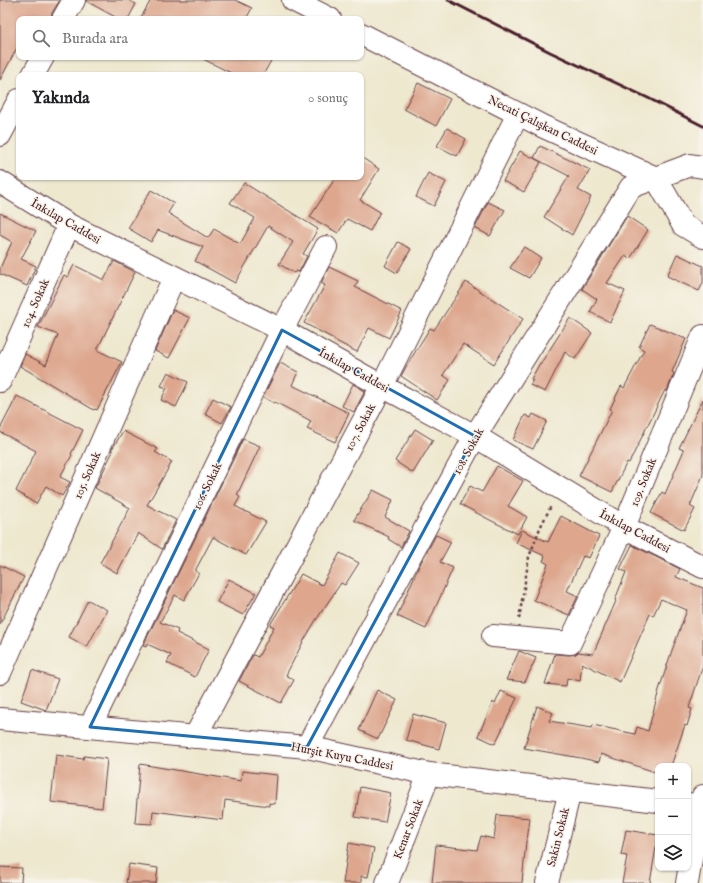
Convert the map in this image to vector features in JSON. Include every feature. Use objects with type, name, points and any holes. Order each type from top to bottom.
[{"type":"street","points":[[65,16],[74,0]]},
{"type":"street","points":[[292,0],[324,16]]},
{"type":"street","name":"Necati Çalışkan Caddesi","points":[[364,36],[544,127],[656,178]]},
{"type":"street","points":[[35,72],[41,60]]},
{"type":"street","points":[[0,136],[16,106]]},
{"type":"street","name":"107. Sokak","points":[[195,737],[382,386],[518,114]]},
{"type":"street","name":"108. Sokak","points":[[307,747],[475,436],[631,187],[690,165],[703,167]]},
{"type":"street","points":[[656,178],[683,225],[703,237]]},
{"type":"street","name":"İnkılap Caddesi","points":[[0,182],[69,226],[282,330],[475,436],[624,527],[703,567]]},
{"type":"street","name":"104. Sokak","points":[[0,381],[69,226]]},
{"type":"street","name":"106. Sokak","points":[[90,727],[282,330],[326,247]]},
{"type":"street","name":"105. Sokak","points":[[0,673],[174,278]]},
{"type":"street","name":"109. Sokak","points":[[493,636],[570,643],[624,527],[703,336]]},
{"type":"street","name":"Hurşit Kuyu Caddesi","points":[[0,719],[307,747],[429,774],[655,801]]},
{"type":"street","name":"Kenar Sokak","points":[[387,883],[429,774]]},
{"type":"street","name":"Sakin Sokak","points":[[547,883],[570,791]]},
{"type":"street","points":[[687,883],[699,803]]},
{"type":"path","points":[[516,638],[529,557],[540,528],[559,488]]},
{"type":"highlighted area","points":[[282,330],[475,436],[307,747],[90,727]]},
{"type":"building","points":[[0,0],[60,0],[52,16],[16,16],[16,50],[0,80]]},
{"type":"building","points":[[128,0],[136,4],[130,16],[114,16],[86,1]]},
{"type":"building","points":[[151,0],[235,0],[252,8],[248,16],[142,16]]},
{"type":"building","points":[[205,60],[271,60],[265,72],[229,72]]},
{"type":"building","points":[[418,83],[450,99],[436,126],[404,109]]},
{"type":"building","points":[[447,128],[466,139],[457,156],[437,146]]},
{"type":"building","points":[[540,146],[590,170],[578,190],[591,197],[572,235],[544,217],[569,176],[534,158]]},
{"type":"building","points":[[520,151],[541,162],[524,192],[503,181]]},
{"type":"building","points":[[364,159],[379,169],[360,200],[380,212],[370,231],[347,219],[338,233],[310,217],[334,180],[364,180]]},
{"type":"building","points":[[428,173],[446,182],[434,206],[416,197]]},
{"type":"building","points":[[244,183],[318,229],[303,254],[307,256],[299,272],[296,271],[294,273],[279,264],[293,242],[268,226],[235,283],[195,261],[203,247],[158,230],[151,242],[128,228],[151,190],[174,203],[168,213],[208,238],[214,229],[240,244],[255,218],[230,203]]},
{"type":"building","points":[[488,202],[505,210],[490,236],[475,228]]},
{"type":"building","points":[[0,213],[36,231],[21,259],[36,266],[27,286],[0,274],[0,268],[12,242],[0,235]]},
{"type":"building","points":[[627,216],[648,230],[630,259],[625,256],[607,283],[625,291],[610,322],[590,312],[597,299],[582,289]]},
{"type":"building","points":[[398,242],[411,249],[397,273],[385,266]]},
{"type":"building","points":[[524,247],[541,258],[529,278],[510,268]]},
{"type":"building","points":[[677,254],[703,266],[703,283],[699,291],[667,276]]},
{"type":"building","points":[[114,261],[135,272],[97,350],[122,362],[97,410],[94,410],[20,366],[25,354],[46,365],[58,335],[38,327],[64,275],[68,277],[74,265],[104,280]]},
{"type":"building","points":[[329,267],[358,281],[355,287],[402,311],[389,338],[369,328],[357,352],[304,323],[325,285],[321,283]]},
{"type":"building","points":[[466,282],[523,319],[494,364],[463,344],[443,375],[450,380],[437,400],[401,376],[430,328],[434,330]]},
{"type":"building","points":[[173,310],[190,318],[169,358],[155,351]]},
{"type":"building","points":[[570,318],[592,333],[575,359],[565,352],[545,392],[530,385],[533,380],[531,379]]},
{"type":"building","points":[[650,324],[686,339],[672,372],[674,373],[667,391],[665,390],[629,463],[627,462],[612,492],[579,476],[612,410],[610,409],[621,386],[624,388],[644,350],[639,347]]},
{"type":"building","points":[[280,363],[298,372],[292,385],[349,413],[335,442],[307,429],[311,421],[263,397]]},
{"type":"building","points":[[168,372],[188,382],[176,407],[161,400],[167,388],[161,386]]},
{"type":"building","points":[[353,384],[365,391],[354,412],[342,406]]},
{"type":"building","points":[[17,396],[83,430],[60,477],[70,482],[62,496],[46,486],[36,504],[16,491],[36,451],[0,432],[0,429]]},
{"type":"building","points":[[213,398],[231,407],[222,423],[205,414]]},
{"type":"building","points":[[703,399],[703,475],[690,506],[695,509],[684,530],[651,513],[662,492],[665,494],[684,450],[679,448]]},
{"type":"building","points":[[533,414],[547,421],[533,449],[513,440],[525,415],[531,418]]},
{"type":"building","points":[[415,429],[433,440],[413,473],[395,461]]},
{"type":"building","points":[[123,431],[158,449],[155,452],[172,462],[147,505],[176,520],[162,549],[138,533],[117,573],[100,563],[130,508],[95,488],[113,451],[111,450]]},
{"type":"building","points":[[243,439],[260,446],[237,495],[240,497],[235,506],[266,522],[246,555],[213,537],[195,571],[199,573],[184,600],[175,595],[160,622],[178,630],[177,633],[209,649],[195,677],[167,663],[171,655],[147,644],[146,647],[143,646]]},
{"type":"building","points":[[497,466],[523,481],[508,506],[527,517],[518,534],[460,504],[470,486],[482,492]]},
{"type":"building","points":[[373,490],[393,500],[385,517],[409,531],[401,547],[388,539],[389,537],[354,520]]},
{"type":"building","points":[[561,516],[599,536],[589,558],[583,556],[567,591],[578,596],[569,615],[534,600],[548,564],[543,561],[545,556],[516,543],[522,530],[548,542]]},
{"type":"building","points":[[436,535],[451,542],[440,562],[453,568],[426,629],[397,616],[419,566]]},
{"type":"building","points":[[632,545],[680,569],[676,577],[703,588],[703,665],[689,708],[692,709],[687,726],[685,725],[672,763],[655,763],[655,772],[601,754],[599,762],[524,748],[537,706],[553,713],[549,721],[592,728],[593,725],[635,734],[637,727],[648,731],[659,690],[687,610],[661,599],[653,616],[650,614],[620,682],[582,663],[580,681],[567,678],[566,686],[545,684],[555,654],[569,655],[576,654],[578,652],[593,654],[616,601],[615,600],[626,572],[620,569]]},
{"type":"building","points":[[340,553],[359,563],[345,585],[341,583],[303,642],[286,675],[294,680],[281,703],[239,681],[253,655],[258,657],[274,627],[270,625],[301,574],[322,585]]},
{"type":"building","points":[[0,565],[24,577],[0,624]]},
{"type":"building","points":[[229,579],[256,593],[243,615],[217,602]]},
{"type":"building","points":[[88,600],[107,610],[87,647],[69,637]]},
{"type":"building","points":[[519,651],[536,658],[525,682],[506,680]]},
{"type":"building","points":[[32,670],[58,679],[46,710],[21,701]]},
{"type":"building","points":[[377,690],[397,700],[378,739],[359,730]]},
{"type":"building","points":[[501,691],[517,698],[495,744],[478,736],[493,702],[495,704]]},
{"type":"building","points":[[413,714],[446,723],[439,749],[406,740]]},
{"type":"building","points":[[56,755],[83,759],[84,756],[107,759],[102,808],[51,802]]},
{"type":"building","points":[[140,764],[241,781],[242,771],[277,775],[275,804],[269,803],[269,806],[225,800],[223,820],[153,811],[152,824],[135,823]]},
{"type":"building","points":[[360,787],[391,793],[385,822],[355,817]]},
{"type":"building","points":[[497,815],[530,818],[522,883],[432,883],[436,845],[477,850],[481,836],[494,839]]},
{"type":"building","points":[[626,830],[655,835],[655,853],[650,883],[622,883],[627,856],[621,855]]},
{"type":"building","points":[[349,843],[374,848],[368,877],[361,876],[361,883],[343,883]]},
{"type":"building","points":[[129,864],[158,868],[156,883],[126,883]]},
{"type":"building","points":[[0,867],[22,868],[21,883],[0,883]]},
{"type":"railway","points":[[448,0],[550,52],[648,98],[703,126]]}]
